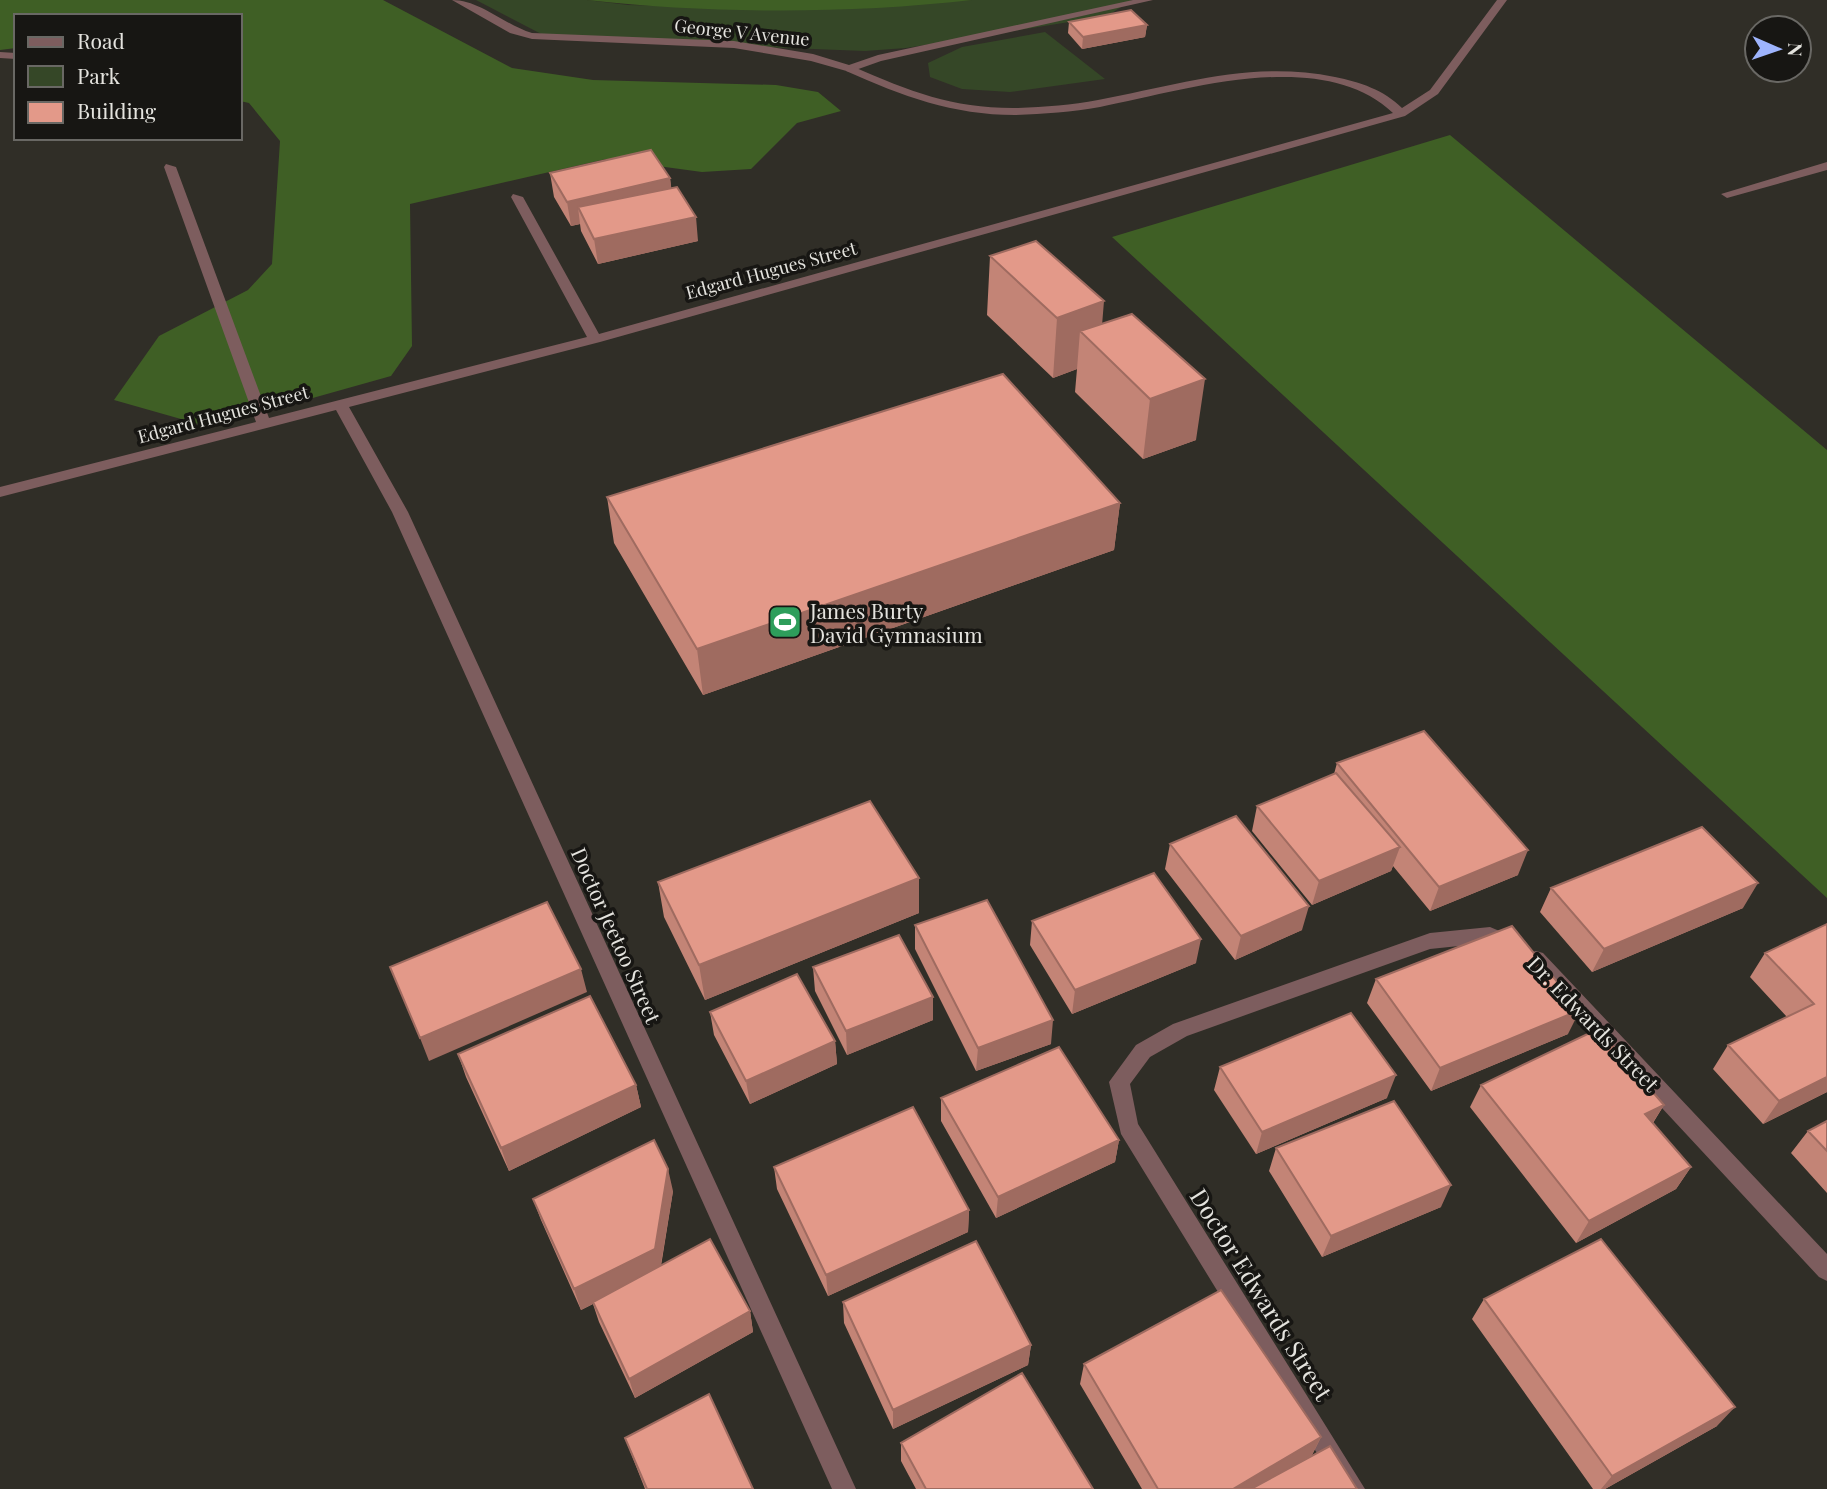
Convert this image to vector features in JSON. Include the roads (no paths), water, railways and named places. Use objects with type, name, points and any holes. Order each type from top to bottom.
[{"type":"street","name":"George V Avenue","points":[[457,0],[514,31],[532,36],[768,49],[814,56],[894,89],[945,106],[1002,110],[1060,109],[1265,71],[1310,73],[1359,87],[1390,101],[1401,114]]},
{"type":"street","points":[[849,69],[878,58],[1149,0]]},
{"type":"street","name":"Edgard Hugues Street","points":[[0,492],[595,339],[1401,114],[1434,92],[1502,0]]},
{"type":"street","points":[[1727,194],[1827,166]]},
{"type":"street","points":[[170,167],[264,423]]},
{"type":"street","points":[[517,197],[595,339]]},
{"type":"street","name":"Doctor Jeetoo Street","points":[[340,404],[400,512],[844,1489]]},
{"type":"street","name":"Dr. Edwards Street","points":[[1128,1127],[1119,1083],[1143,1051],[1180,1030],[1430,942],[1490,935],[1534,956],[1827,1270]]},
{"type":"street","name":"Doctor Edwards Street","points":[[1128,1127],[1353,1489]]},
{"type":"place","name":"James Burty David Gymnasium","points":[[785,622]]}]
